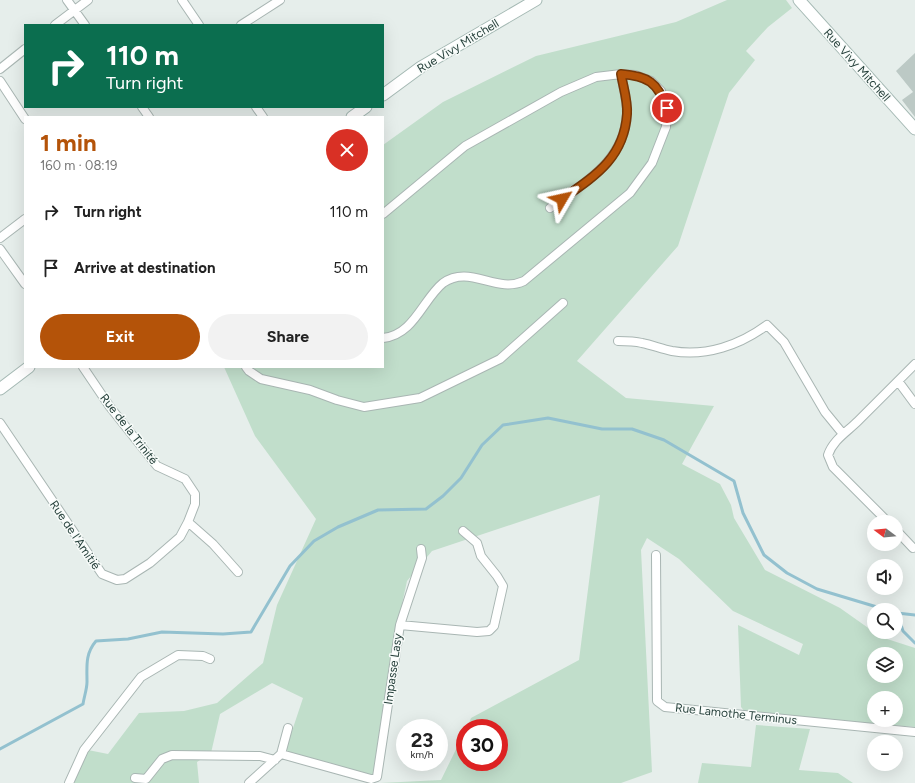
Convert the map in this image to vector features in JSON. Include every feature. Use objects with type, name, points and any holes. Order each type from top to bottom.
[{"type":"street","points":[[67,0],[83,24]]},
{"type":"street","points":[[56,24],[88,0]]},
{"type":"street","points":[[182,0],[198,24]]},
{"type":"street","points":[[243,24],[280,0]]},
{"type":"street","name":"Rue Vivy Mitchell","points":[[384,94],[421,67],[536,0]]},
{"type":"street","name":"Rue Vivy Mitchell","points":[[799,0],[915,130]]},
{"type":"street","points":[[0,69],[24,50]]},
{"type":"street","points":[[550,208],[600,172],[615,153],[624,129],[627,112],[621,74]]},
{"type":"street","points":[[384,213],[465,146],[561,92],[596,77],[621,74],[635,75],[651,81],[661,91],[667,108],[666,127],[652,163],[630,193],[524,281],[507,286],[461,276],[443,283],[406,329],[388,338],[384,338]]},
{"type":"street","points":[[0,81],[24,117]]},
{"type":"street","points":[[353,116],[365,108]]},
{"type":"street","points":[[0,238],[24,220]]},
{"type":"street","points":[[0,249],[24,283]]},
{"type":"street","points":[[247,368],[249,372],[261,379],[310,390],[337,400],[364,407],[420,398],[500,359],[563,303]]},
{"type":"street","points":[[618,340],[640,342],[673,351],[706,351],[739,343],[767,325],[784,342],[825,412],[843,434]]},
{"type":"street","points":[[881,515],[829,462],[828,455],[830,448],[843,434],[915,364]]},
{"type":"street","points":[[0,389],[28,368]]},
{"type":"street","name":"Rue de la Trinité","points":[[84,368],[110,407],[157,466],[185,479]]},
{"type":"street","points":[[898,381],[915,404]]},
{"type":"street","name":"Rue de l'Amitié","points":[[0,423],[102,574],[117,580],[125,579],[150,564],[180,537],[195,504],[195,494],[185,479]]},
{"type":"street","points":[[188,522],[213,544],[238,572]]},
{"type":"street","name":"Impasse Lasy","points":[[281,754],[371,780],[377,777],[400,625],[477,632],[492,629],[502,590],[502,584],[481,556],[477,543],[463,532]]},
{"type":"street","points":[[903,537],[913,548]]},
{"type":"street","points":[[400,625],[422,558],[421,549]]},
{"type":"street","name":"Rue Lamothe Terminus","points":[[656,555],[657,701],[660,705],[665,707],[915,732]]},
{"type":"street","points":[[69,783],[84,750],[141,677],[178,655],[203,656],[210,659]]},
{"type":"street","points":[[249,783],[281,754],[288,728]]},
{"type":"street","points":[[135,778],[146,779],[162,760],[172,755],[260,756],[275,760]]},
{"type":"green space","points":[[727,0],[786,0],[792,8],[768,27],[746,51],[755,60],[729,93],[678,246],[577,361],[626,398],[714,406],[682,464],[720,484],[731,505],[734,518],[765,570],[840,608],[867,627],[867,639],[887,639],[915,648],[915,727],[903,726],[903,691],[867,691],[867,723],[746,713],[741,707],[738,625],[799,655],[803,644],[733,611],[679,559],[647,538],[641,550],[652,772],[621,783],[380,783],[441,780],[445,771],[448,771],[448,766],[456,749],[456,771],[508,771],[508,719],[471,719],[579,660],[600,495],[432,551],[407,581],[390,660],[373,774],[367,776],[285,752],[303,698],[272,683],[220,714],[211,753],[197,762],[199,783],[72,783],[88,750],[108,754],[139,713],[184,711],[217,703],[263,663],[277,605],[316,519],[255,436],[224,368],[384,368],[384,144],[443,102],[536,56],[676,22]]},
{"type":"green space","points":[[756,725],[810,729],[799,770],[838,773],[853,783],[698,783],[702,763],[751,767]]},
{"type":"building","points":[[915,53],[915,117],[902,100],[913,92],[896,71]]},
{"type":"waterway","points":[[0,749],[83,704],[87,685],[88,655],[96,641],[128,639],[162,632],[223,634],[251,632],[290,566],[314,541],[338,527],[378,510],[426,509],[443,496],[461,478],[482,445],[503,425],[548,418],[602,429],[632,429],[664,440],[734,481],[743,513],[764,555],[787,573],[817,589],[867,604]]},
{"type":"waterway","points":[[903,614],[915,615]]},
{"type":"waterway","points":[[903,631],[915,643]]},
{"type":"route","points":[[562,199],[600,172],[615,153],[624,129],[627,112],[621,74],[635,75],[651,81],[661,91],[667,108]]}]
